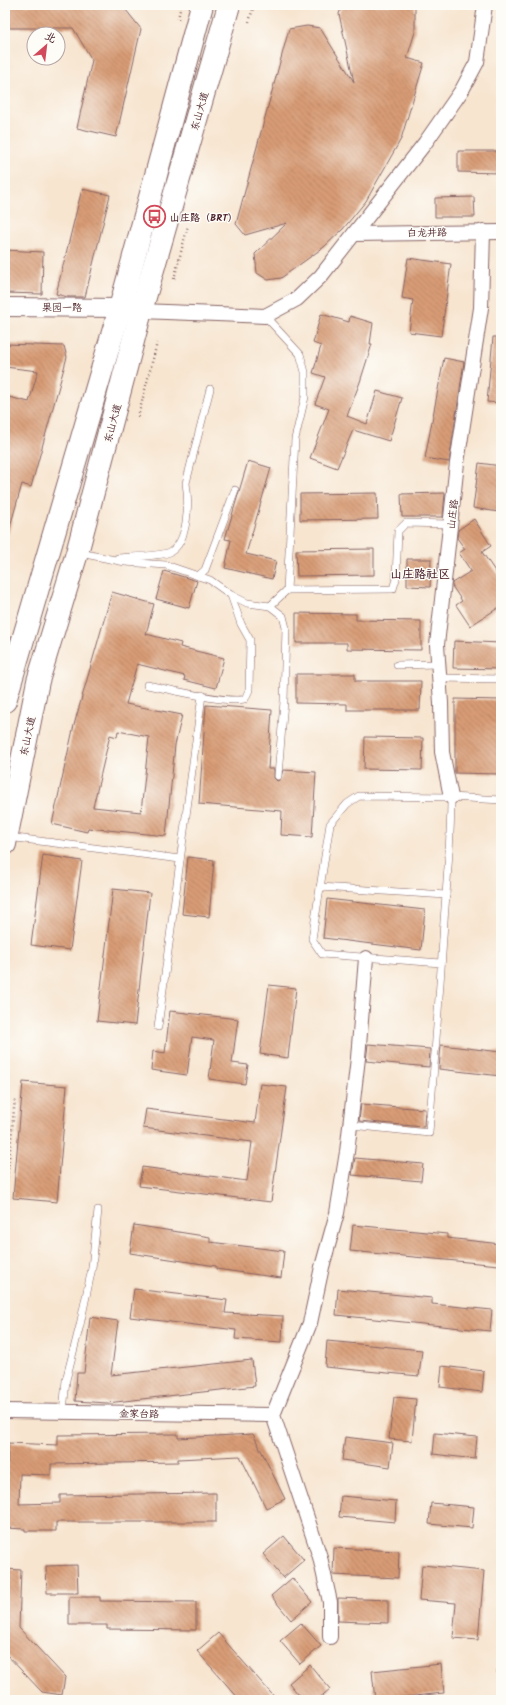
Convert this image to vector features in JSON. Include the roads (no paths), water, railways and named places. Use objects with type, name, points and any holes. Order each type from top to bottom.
[{"type":"main road","points":[[5,701],[120,308],[202,5]]},
{"type":"main road","name":"东山大道","points":[[5,840],[38,681],[77,553],[141,310],[229,5]]},
{"type":"street","points":[[141,310],[266,316],[297,299],[321,276],[425,143],[462,90],[477,62],[485,5]]},
{"type":"street","name":"白龙井路","points":[[354,234],[483,231],[501,232]]},
{"type":"street","name":"山庄路","points":[[451,797],[442,752],[437,645],[450,524],[481,308],[483,231]]},
{"type":"street","name":"果园一路","points":[[5,307],[120,308]]},
{"type":"street","points":[[330,1637],[330,1602],[320,1557],[273,1415],[310,1323],[337,1214],[350,1125],[366,958]]},
{"type":"street","name":"金家台路","points":[[5,1411],[273,1415]]},
{"type":"lane","points":[[266,316],[300,354],[305,372],[305,397],[295,439],[287,590]]},
{"type":"lane","points":[[109,559],[169,553],[177,547],[184,533],[188,496],[186,483],[210,390]]},
{"type":"lane","points":[[198,576],[205,570],[210,559],[235,490]]},
{"type":"lane","points":[[270,606],[287,590],[393,589],[396,579],[398,530],[406,523],[450,524]]},
{"type":"lane","points":[[77,553],[125,562],[166,565],[210,580],[231,595],[247,603],[270,606],[282,616],[286,628],[284,701],[278,776]]},
{"type":"lane","points":[[147,685],[239,701],[245,699],[249,690],[250,640],[241,624],[231,595]]},
{"type":"lane","points":[[397,665],[501,679]]},
{"type":"lane","points":[[158,1027],[202,695]]},
{"type":"lane","points":[[442,963],[322,954],[312,939],[330,824],[353,800],[359,796],[451,797],[501,800]]},
{"type":"lane","points":[[350,1125],[430,1134],[442,963],[451,797]]},
{"type":"lane","points":[[5,840],[180,859]]},
{"type":"lane","points":[[320,887],[446,895]]},
{"type":"lane","points":[[63,1412],[66,1380],[80,1325],[92,1268],[98,1210]]},
{"type":"railway","points":[[496,1700],[501,1637]]},
{"type":"place","name":"山庄路（BRT）","points":[[154,217]]},
{"type":"district","name":"山庄路社区","points":[[420,574]]}]
